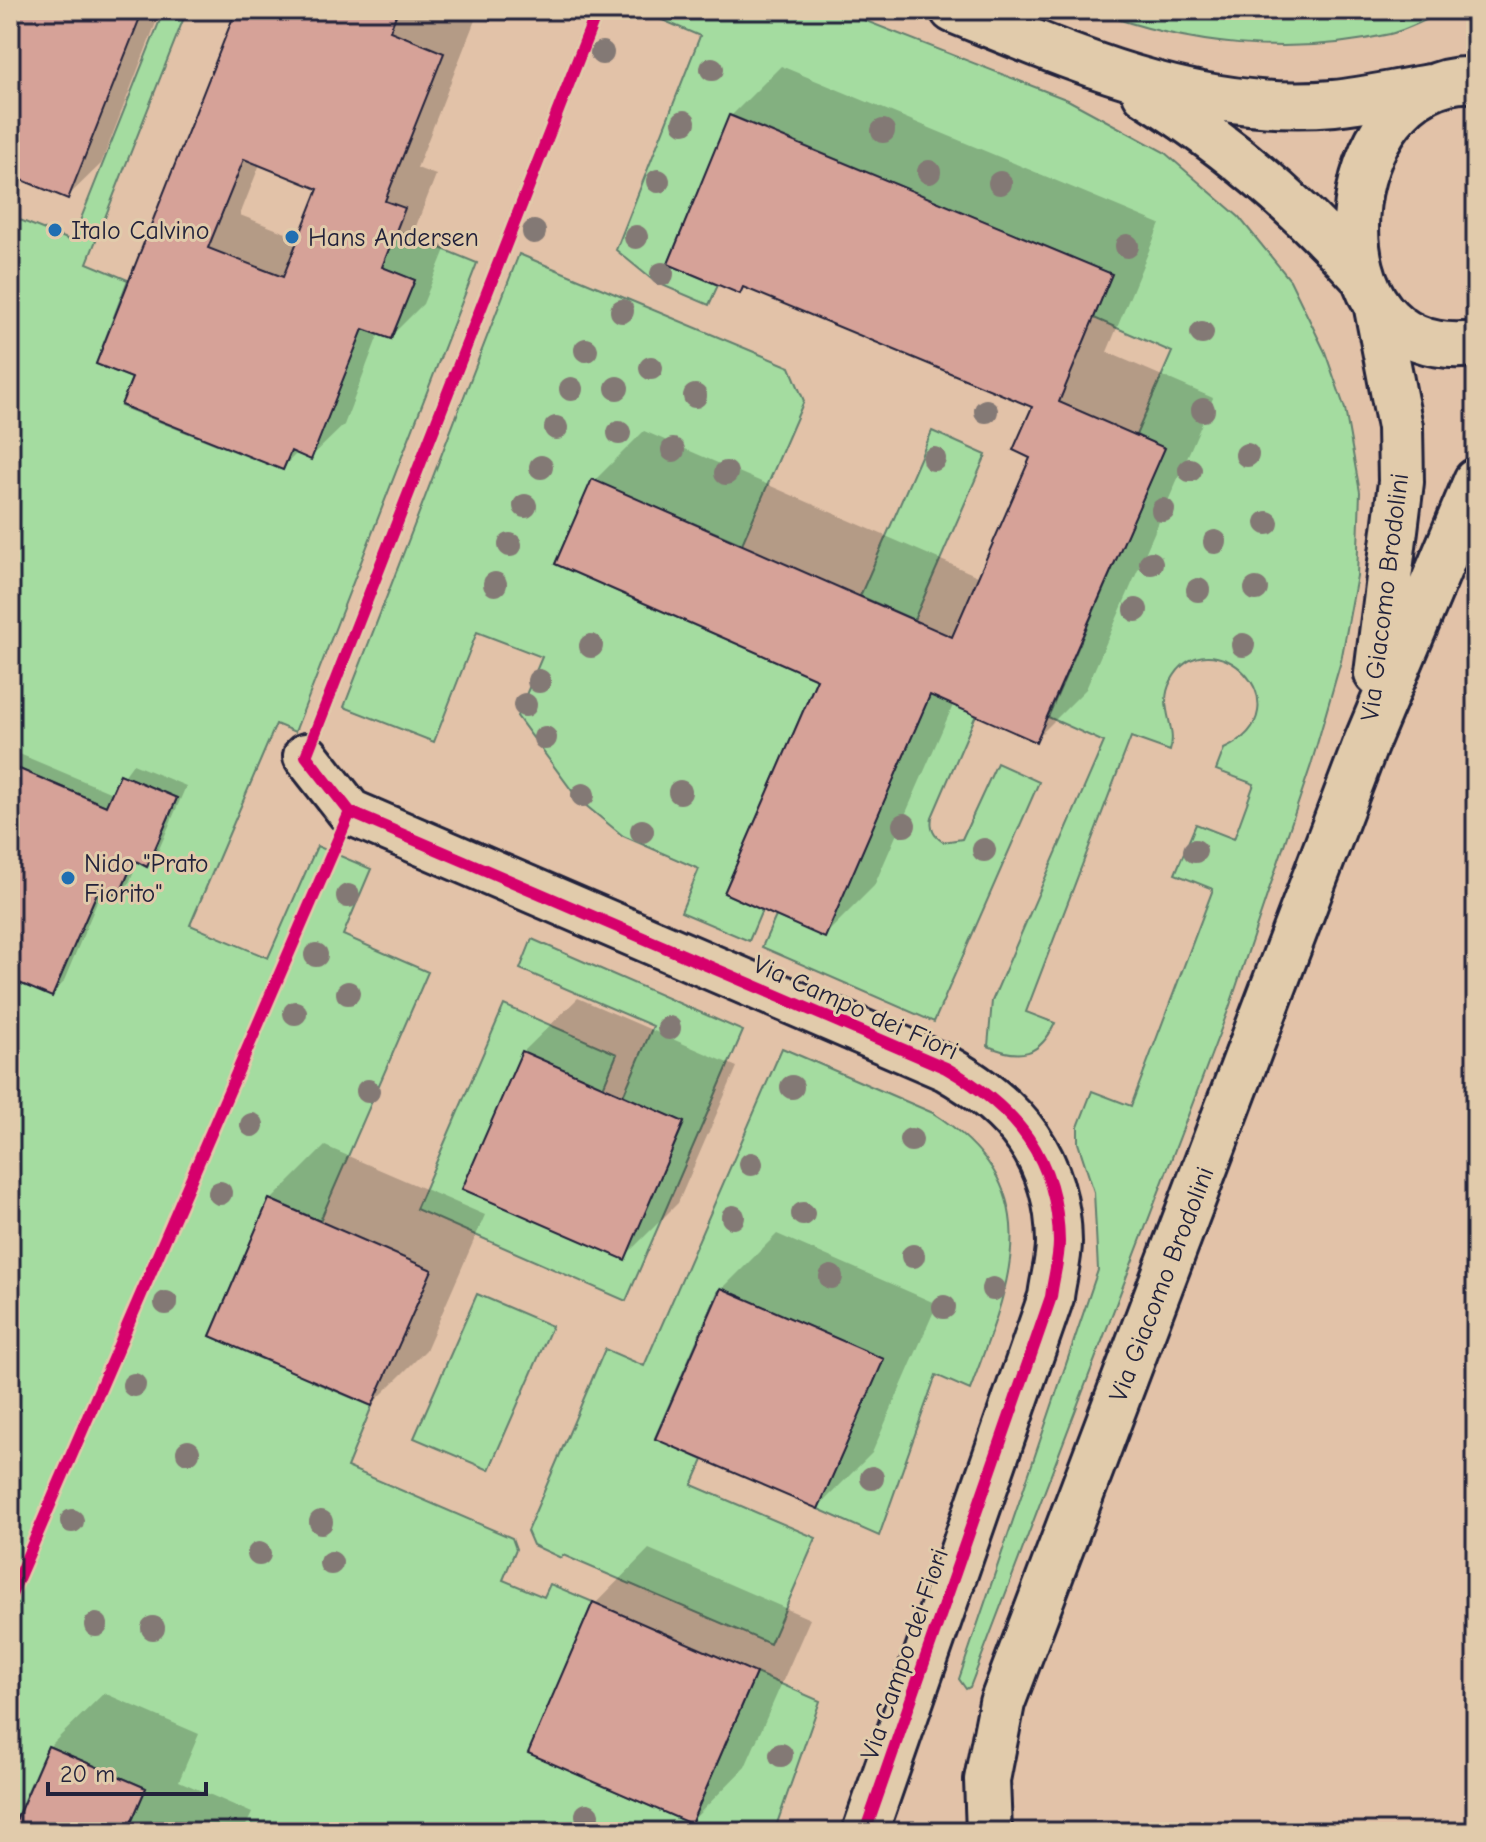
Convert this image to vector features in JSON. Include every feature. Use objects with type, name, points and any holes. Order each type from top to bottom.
[{"type":"street","points":[[953,10],[1113,73],[1182,93],[1230,100],[1332,103],[1461,78]]},
{"type":"street","points":[[1113,73],[1171,109],[1259,174],[1300,210],[1402,328],[1426,340],[1447,345],[1476,344]]},
{"type":"street","name":"Via Giacomo Brodolini","points":[[1366,743],[1385,623],[1401,482],[1400,427],[1353,223],[1363,180],[1377,145],[1392,120],[1461,78]]},
{"type":"street","name":"Via Giacomo Brodolini","points":[[989,1832],[987,1780],[1002,1703],[1366,743],[1476,481]]},
{"type":"street","name":"Via Campo dei Fiori","points":[[306,756],[350,812],[946,1068],[985,1091],[1017,1121],[1040,1155],[1053,1195],[1059,1243],[1051,1297],[865,1832]]},
{"type":"green space","points":[[164,10],[187,10],[87,263],[128,280],[96,364],[132,378],[121,406],[283,470],[291,451],[311,459],[363,329],[391,339],[414,280],[381,267],[396,230],[477,263],[295,732],[276,724],[190,925],[268,958],[317,846],[371,869],[343,935],[428,972],[320,1221],[269,1199],[210,1336],[269,1362],[314,1374],[312,1381],[372,1406],[347,1467],[512,1538],[516,1549],[503,1580],[544,1597],[550,1584],[593,1602],[529,1753],[691,1824],[756,1673],[820,1701],[774,1832],[127,1832],[146,1788],[48,1746],[10,1832],[10,979],[52,996],[99,888],[119,896],[134,860],[147,867],[177,798],[120,774],[106,806],[10,765],[10,216],[72,241]]},
{"type":"green space","points":[[639,10],[838,10],[1068,100],[1164,152],[1239,217],[1290,280],[1325,352],[1345,409],[1360,492],[1357,576],[1341,661],[1311,765],[1229,1008],[970,1687],[966,1689],[959,1679],[1098,1270],[1094,1192],[1078,1143],[1078,1127],[1092,1091],[1131,1106],[1213,889],[1175,874],[1196,824],[1234,839],[1254,784],[1216,770],[1224,749],[1249,731],[1258,711],[1256,691],[1244,673],[1227,661],[1207,656],[1188,662],[1171,681],[1166,700],[1172,734],[1170,751],[1131,737],[1026,1012],[1055,1023],[1043,1042],[1028,1052],[1010,1053],[988,1046],[992,1001],[1104,742],[1048,717],[1164,449],[1136,435],[1172,352],[1094,318],[1111,274],[730,115],[668,264],[718,285],[709,305],[655,282],[616,250],[700,36]]},
{"type":"green space","points":[[1092,10],[1447,10],[1390,34],[1315,45],[1277,46],[1239,44],[1165,32]]},
{"type":"green space","points":[[519,254],[790,367],[804,401],[742,544],[592,480],[555,564],[817,679],[724,893],[762,910],[749,941],[681,912],[699,869],[623,836],[578,799],[517,716],[542,657],[477,632],[434,742],[344,707]]},
{"type":"green space","points":[[932,431],[986,455],[914,620],[860,596]]},
{"type":"green space","points":[[930,695],[976,715],[932,817],[932,828],[943,842],[962,839],[997,763],[1039,782],[934,1022],[762,947],[776,916],[825,937]]},
{"type":"green space","points":[[532,939],[743,1031],[626,1301],[416,1209],[504,1005],[617,1054],[600,1095],[581,1077],[522,1052],[463,1189],[624,1259],[684,1123],[623,1096],[653,1026],[520,969]]},
{"type":"green space","points":[[782,1048],[933,1113],[971,1142],[995,1173],[1008,1206],[1012,1240],[1008,1275],[998,1312],[970,1390],[936,1375],[879,1536],[818,1509],[883,1359],[720,1288],[655,1438],[703,1460],[692,1485],[816,1538],[770,1644],[533,1545],[527,1531],[605,1349],[644,1366]]},
{"type":"green space","points":[[477,1294],[552,1326],[489,1470],[414,1438]]},
{"type":"building","points":[[10,10],[143,10],[68,199],[10,175]]},
{"type":"building","points":[[236,10],[398,10],[390,31],[444,53],[385,201],[405,208],[382,267],[415,280],[391,339],[363,329],[311,460],[291,451],[283,470],[121,405],[132,378],[96,364]],"holes":[[[244,159],[318,189],[283,277],[208,248]]]},
{"type":"building","points":[[729,115],[1112,274],[1059,402],[1165,448],[1036,742],[930,695],[825,938],[724,893],[817,679],[555,564],[592,479],[952,637],[1030,458],[1013,450],[1032,407],[743,287],[740,294],[668,264]]},
{"type":"building","name":"Nido \"Prato Fiorito\"","points":[[10,765],[106,806],[120,774],[177,798],[147,867],[134,860],[119,896],[99,888],[52,997],[10,979]]},
{"type":"building","points":[[522,1051],[684,1122],[625,1260],[462,1189]]},
{"type":"building","points":[[269,1199],[432,1270],[372,1406],[210,1336]]},
{"type":"building","points":[[721,1288],[884,1359],[818,1509],[655,1439]]},
{"type":"building","points":[[593,1602],[756,1673],[691,1824],[528,1753]]},
{"type":"building","points":[[48,1746],[146,1788],[127,1832],[11,1832]]},
{"type":"cycle path","points":[[597,11],[306,756],[350,812],[946,1068],[993,1100],[1012,1118],[1041,1161],[1057,1212],[1059,1242],[1051,1297],[865,1832]]},
{"type":"cycle path","points":[[10,1597],[350,812]]},
{"type":"place","name":"Italo Calvino","points":[[55,230]]},
{"type":"place","name":"Hans Andersen","points":[[292,237]]},
{"type":"place","name":"Nido \"Prato Fiorito\"","points":[[68,878]]}]
